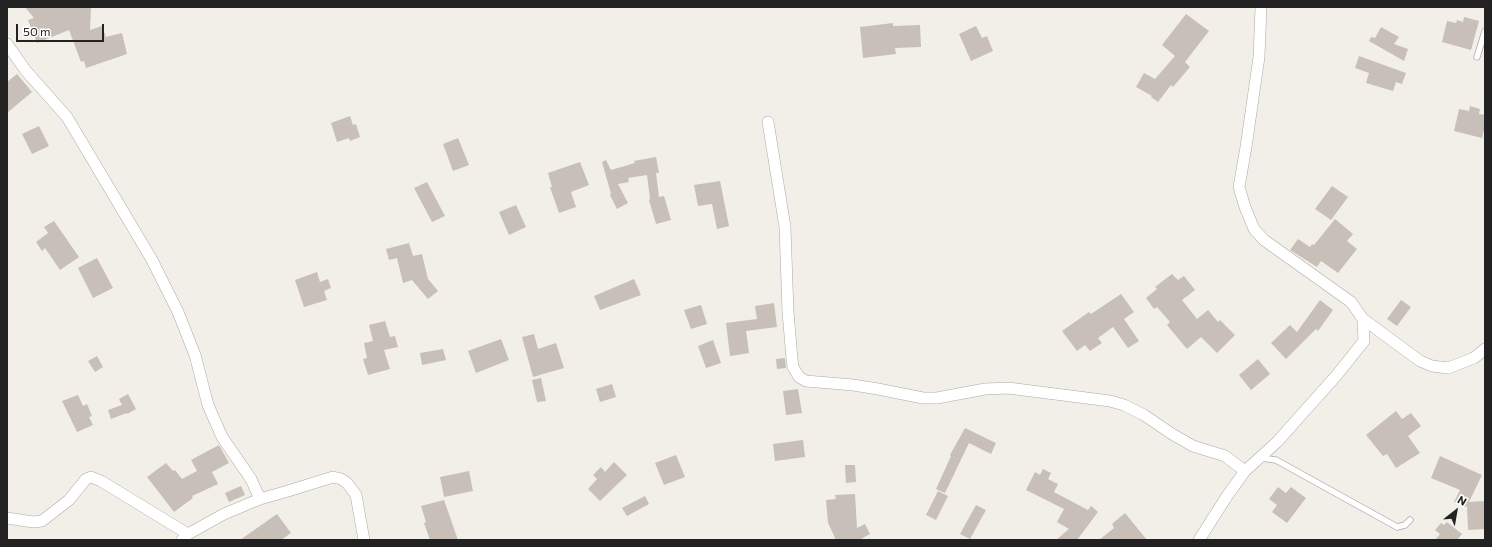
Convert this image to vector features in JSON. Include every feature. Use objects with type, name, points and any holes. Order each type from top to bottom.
[{"type":"street","points":[[1261,7],[1259,57],[1239,187],[1254,229],[1264,240],[1351,302],[1362,318],[1420,362],[1432,366],[1448,368],[1474,358],[1485,349]]},
{"type":"street","points":[[7,44],[26,71],[67,117],[152,260],[178,312],[195,356],[208,404],[222,437],[250,479],[260,498]]},
{"type":"street","points":[[768,122],[785,228],[788,312],[792,359],[793,367],[799,377],[806,381],[878,388],[923,398],[937,398],[985,389],[1008,388],[1110,401],[1124,405],[1144,415],[1172,434],[1194,446],[1225,456],[1245,471]]},
{"type":"street","points":[[1199,540],[1245,471],[1277,442],[1336,376],[1364,341],[1362,318]]},
{"type":"street","points":[[7,518],[33,522],[42,521],[69,500],[86,478],[92,477],[101,480],[185,537],[224,514],[260,498],[333,477],[341,479],[347,483],[356,495],[364,540]]},
{"type":"lane","points":[[1477,57],[1485,31]]},
{"type":"lane","points":[[1259,458],[1276,460],[1397,527],[1405,525],[1410,520]]},
{"type":"building","points":[[25,7],[91,8],[90,30],[102,26],[106,37],[122,33],[127,54],[86,68],[84,61],[81,62],[69,30],[37,43],[28,20],[34,18]]},
{"type":"building","points":[[1186,14],[1209,31],[1185,62],[1190,67],[1173,87],[1171,85],[1158,102],[1151,97],[1152,96],[1136,87],[1144,73],[1155,79],[1175,56],[1162,45]]},
{"type":"building","points":[[1464,17],[1479,21],[1471,50],[1442,42],[1447,21],[1456,23],[1457,20],[1463,22]]},
{"type":"building","points":[[893,23],[893,26],[920,25],[921,47],[895,48],[896,54],[863,58],[860,27]]},
{"type":"building","points":[[976,26],[982,38],[987,36],[993,51],[971,61],[959,34]]},
{"type":"building","points":[[1381,27],[1399,37],[1394,44],[1408,49],[1404,61],[1369,41],[1371,37],[1375,38]]},
{"type":"building","points":[[1359,56],[1406,73],[1402,84],[1396,82],[1393,91],[1366,83],[1369,73],[1355,68]]},
{"type":"building","points":[[17,74],[32,92],[7,113],[7,82]]},
{"type":"building","points":[[1470,106],[1480,109],[1479,114],[1485,115],[1485,126],[1482,138],[1454,131],[1459,109],[1469,111]]},
{"type":"building","points":[[350,116],[353,125],[356,124],[360,137],[350,141],[349,138],[337,142],[331,123]]},
{"type":"building","points":[[39,126],[49,146],[32,154],[22,134]]},
{"type":"building","points":[[458,138],[469,165],[453,171],[443,144]]},
{"type":"building","points":[[656,157],[659,173],[656,173],[659,197],[664,196],[671,220],[656,224],[649,200],[647,175],[628,178],[629,182],[618,184],[628,203],[617,209],[610,195],[611,194],[602,162],[606,160],[611,170],[635,163],[634,161]]},
{"type":"building","points":[[580,162],[589,185],[571,192],[576,207],[559,213],[550,187],[552,187],[548,173]]},
{"type":"building","points":[[720,181],[729,226],[717,229],[712,204],[698,206],[694,185]]},
{"type":"building","points":[[427,182],[445,216],[432,222],[414,188]]},
{"type":"building","points":[[1332,186],[1348,197],[1331,220],[1315,209]]},
{"type":"building","points":[[516,205],[526,227],[509,235],[499,212]]},
{"type":"building","points":[[1335,219],[1353,234],[1347,241],[1357,249],[1338,273],[1321,261],[1317,267],[1290,250],[1298,239],[1310,247],[1312,244],[1314,245]]},
{"type":"building","points":[[54,221],[79,257],[60,270],[45,248],[42,251],[36,242],[48,233],[44,227]]},
{"type":"building","points":[[409,243],[413,256],[422,254],[428,279],[438,291],[428,299],[412,280],[403,283],[397,258],[389,260],[386,249]]},
{"type":"building","points":[[97,258],[113,288],[93,298],[78,268]]},
{"type":"building","points":[[317,272],[320,282],[328,279],[331,288],[324,291],[327,300],[304,307],[295,280]]},
{"type":"building","points":[[1172,274],[1178,280],[1184,276],[1195,290],[1182,300],[1197,319],[1208,310],[1218,322],[1220,320],[1235,335],[1217,353],[1201,337],[1187,349],[1167,325],[1170,322],[1157,307],[1154,309],[1146,298],[1157,289],[1155,287]]},
{"type":"building","points":[[634,279],[641,295],[600,310],[594,296]]},
{"type":"building","points":[[1121,294],[1134,312],[1124,319],[1139,341],[1128,348],[1113,327],[1098,338],[1102,343],[1090,351],[1085,345],[1077,351],[1062,331],[1089,312],[1091,314]]},
{"type":"building","points":[[1320,300],[1333,310],[1318,331],[1316,329],[1286,359],[1271,343],[1290,325],[1297,332]]},
{"type":"building","points":[[1401,300],[1411,307],[1397,326],[1387,319]]},
{"type":"building","points":[[774,303],[777,327],[746,331],[749,353],[730,356],[726,323],[757,319],[755,306]]},
{"type":"building","points":[[701,305],[707,324],[691,329],[684,310]]},
{"type":"building","points":[[385,321],[390,337],[395,336],[398,347],[384,350],[390,369],[368,375],[363,359],[367,358],[364,343],[373,341],[369,325]]},
{"type":"building","points":[[534,334],[538,349],[556,343],[564,368],[533,377],[522,337]]},
{"type":"building","points":[[501,339],[509,360],[476,373],[468,351]]},
{"type":"building","points":[[713,340],[721,363],[706,368],[698,346]]},
{"type":"building","points":[[443,349],[446,360],[422,365],[420,353]]},
{"type":"building","points":[[97,356],[103,367],[95,372],[88,361]]},
{"type":"building","points":[[785,358],[786,368],[777,369],[776,359]]},
{"type":"building","points":[[1258,359],[1270,374],[1251,390],[1239,375]]},
{"type":"building","points":[[541,378],[546,401],[537,402],[532,380]]},
{"type":"building","points":[[612,384],[616,397],[600,402],[596,389]]},
{"type":"building","points":[[798,389],[802,413],[786,415],[783,391]]},
{"type":"building","points":[[128,394],[136,409],[127,414],[111,419],[108,410],[122,405],[119,399]]},
{"type":"building","points":[[78,395],[83,406],[87,404],[92,416],[89,417],[93,425],[77,432],[62,401]]},
{"type":"building","points":[[1396,411],[1402,419],[1411,413],[1421,426],[1408,436],[1420,453],[1396,468],[1387,454],[1383,456],[1366,435]]},
{"type":"building","points":[[965,428],[996,443],[991,454],[969,443],[945,493],[936,489],[951,456],[950,455]]},
{"type":"building","points":[[803,440],[805,457],[775,461],[773,444]]},
{"type":"building","points":[[219,445],[229,463],[212,472],[218,484],[192,496],[193,498],[174,512],[147,477],[166,463],[173,471],[175,470],[182,479],[197,471],[191,460]]},
{"type":"building","points":[[676,455],[685,477],[664,485],[655,463]]},
{"type":"building","points":[[1440,456],[1482,475],[1469,502],[1485,501],[1485,529],[1468,530],[1467,505],[1466,507],[1454,502],[1460,490],[1431,478]]},
{"type":"building","points":[[614,462],[627,475],[600,501],[588,489],[597,479],[593,475],[601,467],[605,472]]},
{"type":"building","points":[[845,465],[855,465],[856,482],[846,483]]},
{"type":"building","points":[[1043,469],[1051,473],[1048,479],[1058,484],[1054,492],[1088,510],[1091,506],[1098,512],[1077,540],[1056,540],[1069,529],[1057,522],[1064,509],[1026,490],[1035,472],[1040,475]]},
{"type":"building","points":[[469,471],[473,491],[444,497],[440,477]]},
{"type":"building","points":[[241,486],[245,495],[229,502],[225,493]]},
{"type":"building","points":[[1278,487],[1286,493],[1291,487],[1306,498],[1287,523],[1272,512],[1277,505],[1269,499]]},
{"type":"building","points":[[938,491],[948,496],[936,520],[926,515]]},
{"type":"building","points":[[855,494],[857,528],[865,524],[870,534],[859,540],[836,540],[828,523],[826,500],[836,499],[835,495]]},
{"type":"building","points":[[645,496],[649,504],[627,516],[622,508]]},
{"type":"building","points":[[444,500],[458,540],[430,540],[424,523],[426,522],[421,506]]},
{"type":"building","points":[[976,505],[986,510],[970,539],[960,534]]},
{"type":"building","points":[[1125,513],[1147,540],[1099,540],[1114,528],[1112,524]]},
{"type":"building","points":[[277,514],[291,533],[281,540],[240,540]]},
{"type":"building","points":[[1447,522],[1462,534],[1457,540],[1435,540],[1440,534],[1435,530],[1441,523],[1444,525]]}]
